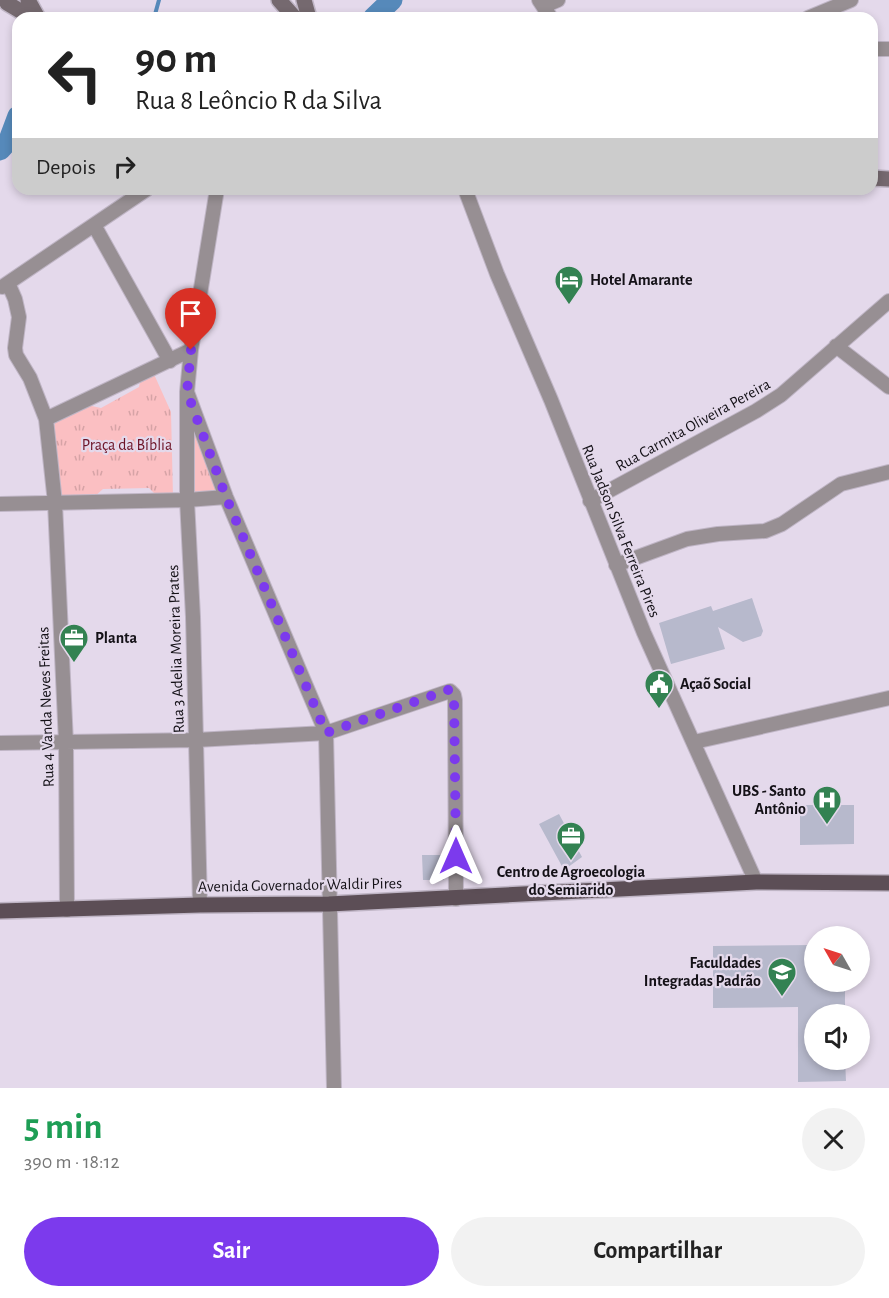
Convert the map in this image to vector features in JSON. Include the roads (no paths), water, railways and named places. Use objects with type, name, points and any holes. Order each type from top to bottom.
[{"type":"main road","points":[[279,0],[290,12]]},
{"type":"main road","points":[[11,1],[25,12]]},
{"type":"main road","name":"Avenida Governador Waldir Pires","points":[[0,911],[329,904],[756,882],[889,883]]},
{"type":"street","points":[[544,8],[558,0]]},
{"type":"street","points":[[830,12],[844,1]]},
{"type":"street","points":[[4,285],[138,195]]},
{"type":"street","name":"Rua 3 Adelia Moreira Prates","points":[[200,905],[193,617],[187,500],[187,392],[191,350],[215,195]]},
{"type":"street","name":"Rua Jadson Silva Ferreira Pires","points":[[467,195],[497,274],[616,565],[756,882]]},
{"type":"street","points":[[94,225],[167,362],[188,375]]},
{"type":"street","name":"Rua 4 Vanda Neves Freitas","points":[[4,285],[15,299],[19,317],[16,355],[30,378],[46,419],[54,503],[66,743],[67,910]]},
{"type":"street","name":"Rua Carmita Oliveira Pereira","points":[[590,501],[756,411],[781,395],[889,301]]},
{"type":"street","points":[[836,346],[887,382]]},
{"type":"street","points":[[46,419],[191,350]]},
{"type":"street","points":[[187,392],[226,497],[326,733],[334,1088]]},
{"type":"street","points":[[616,565],[687,539],[718,534],[765,531],[782,524],[841,484],[889,472]]},
{"type":"street","points":[[0,504],[226,497]]},
{"type":"street","points":[[0,743],[196,740],[326,733],[448,690],[452,692],[455,700],[456,899]]},
{"type":"street","points":[[693,742],[889,698]]},
{"type":"waterway","points":[[156,12],[159,0]]},
{"type":"waterway","points":[[379,12],[392,0]]},
{"type":"waterway","points":[[0,150],[9,140],[12,132]]},
{"type":"place","name":"Hotel Amarante","points":[[569,306]]},
{"type":"place","name":"Planta","points":[[74,664]]},
{"type":"place","name":"Açaõ Social","points":[[659,710]]},
{"type":"place","name":"UBS - Santo Antônio","points":[[827,826]]},
{"type":"place","name":"Centro de Agroecologia do Semiarido","points":[[571,862]]},
{"type":"place","name":"Faculdades Integradas Padrão","points":[[782,998]]},
{"type":"park label","name":"Praça da Bíblia","points":[[127,445]]}]
